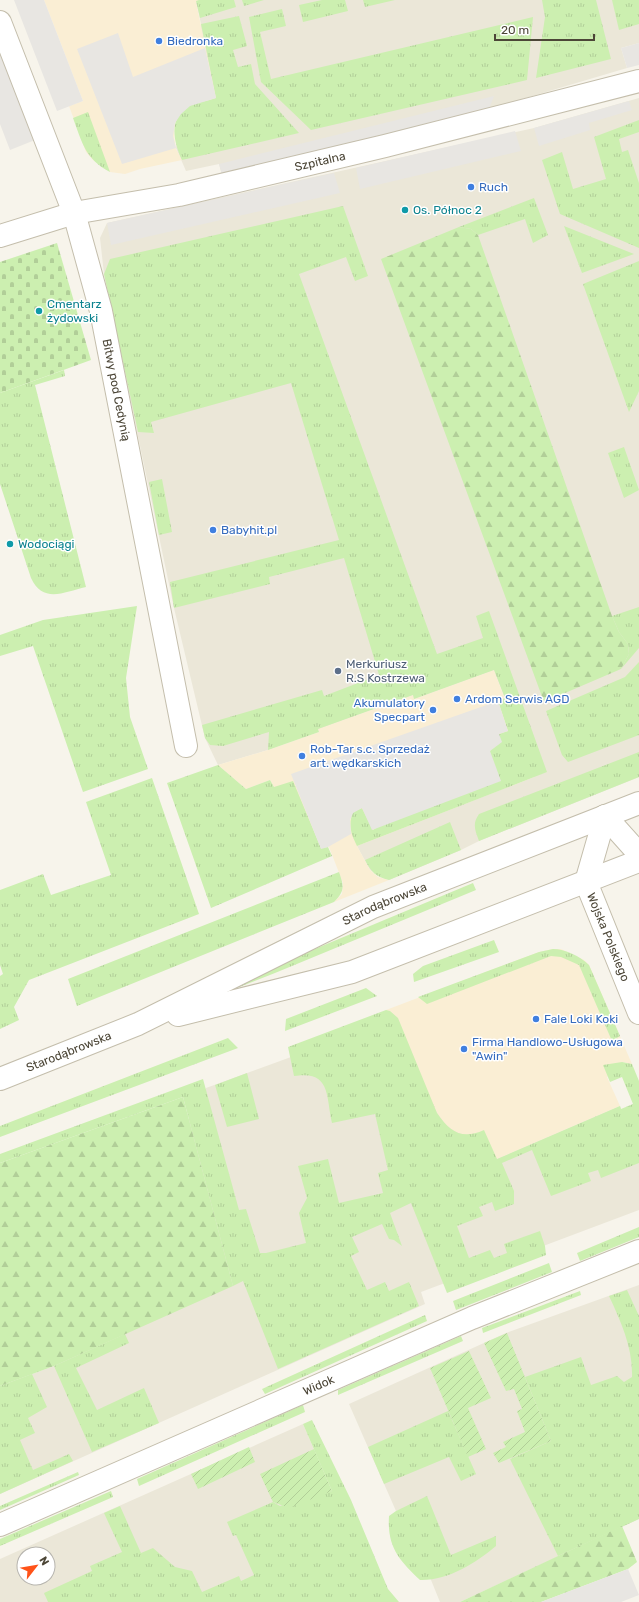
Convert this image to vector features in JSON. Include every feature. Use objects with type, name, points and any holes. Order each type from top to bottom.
[{"type":"street","name":"Bitwy pod Cedynią","points":[[0,22],[74,213],[101,311],[186,746]]},
{"type":"street","name":"Szpitalna","points":[[0,236],[74,213],[179,195],[385,146],[639,80]]},
{"type":"street","name":"Starodąbrowska","points":[[0,1079],[138,1024],[373,907],[639,803]]},
{"type":"street","points":[[605,816],[639,854]]},
{"type":"street","name":"Wojska Polskiego","points":[[605,816],[586,882],[639,1013]]},
{"type":"street","name":"Starodąbrowska","points":[[138,1024],[352,972],[639,861]]},
{"type":"street","name":"Widok","points":[[0,1525],[436,1333],[639,1251]]},
{"type":"shaded area","points":[[14,0],[44,0],[83,101],[57,111]]},
{"type":"shaded area","points":[[44,0],[199,0],[196,2],[216,98],[198,103],[181,114],[175,123],[174,136],[176,149],[182,160],[140,169],[125,174],[110,172],[93,160],[86,152],[69,106],[83,101]]},
{"type":"shaded area","points":[[639,0],[639,43],[621,48],[627,68],[489,109],[222,175],[219,164],[186,171],[176,148],[201,24],[196,1]]},
{"type":"shaded area","points":[[118,33],[133,77],[205,48],[216,98],[190,106],[181,114],[175,123],[173,136],[176,148],[122,164],[77,49]]},
{"type":"shaded area","points":[[639,43],[639,65],[627,68],[621,48]]},
{"type":"shaded area","points":[[0,48],[35,140],[10,150],[0,124]]},
{"type":"shaded area","points":[[494,96],[489,109],[222,175],[219,164]]},
{"type":"shaded area","points":[[639,98],[639,777],[479,841],[389,880],[370,870],[357,846],[534,777],[494,670],[414,699],[413,695],[343,720],[268,750],[218,765],[205,738],[174,608],[104,274],[100,238],[107,223],[534,128]]},
{"type":"shaded area","points":[[629,101],[632,110],[589,123],[590,130],[539,146],[534,128]]},
{"type":"shaded area","points":[[515,131],[521,151],[360,189],[356,168]]},
{"type":"shaded area","points":[[334,173],[340,193],[111,245],[107,223]]},
{"type":"shaded area","points":[[494,670],[534,777],[357,846],[370,870],[378,877],[389,880],[334,902],[342,894],[343,883],[329,847],[274,787],[270,780],[246,789],[218,765],[268,750],[319,732],[318,729],[413,695],[414,699]]},
{"type":"shaded area","points":[[498,701],[508,731],[499,734],[502,742],[490,751],[501,781],[372,830],[362,808],[353,813],[350,820],[351,834],[328,847],[321,849],[291,774]]},
{"type":"shaded area","points":[[561,949],[584,960],[589,965],[632,1064],[622,1062],[607,1077],[620,1106],[497,1159],[474,1134],[465,1135],[455,1132],[445,1124],[437,1113],[386,1010],[539,952]]},
{"type":"shaded area","points":[[398,1018],[497,1159],[620,1106],[639,1155],[639,1210],[421,1292],[425,1304],[0,1494],[0,1386],[54,1366],[206,1088]]},
{"type":"shaded area","points":[[639,1285],[639,1519],[460,1602],[440,1602],[402,1509],[396,1511],[349,1404],[506,1333]]},
{"type":"shaded area","points":[[303,1424],[380,1602],[0,1602],[0,1559],[16,1552],[16,1586],[56,1586],[56,1546],[29,1546]]},
{"type":"shaded area","points":[[628,1569],[639,1595],[621,1602],[541,1602]]},
{"type":"green space","points":[[234,0],[236,7],[200,18],[196,1]]},
{"type":"green space","points":[[242,0],[264,0],[244,6]]},
{"type":"green space","points":[[322,0],[345,0],[348,11],[303,22],[299,5]]},
{"type":"green space","points":[[363,0],[395,0],[365,7]]},
{"type":"green space","points":[[542,0],[596,0],[611,59],[536,78],[545,17]]},
{"type":"green space","points":[[612,0],[639,0],[639,24],[619,30]]},
{"type":"green space","points":[[282,9],[286,26],[260,32],[271,79],[533,17],[527,80],[311,130],[261,82],[249,17]]},
{"type":"green space","points":[[239,16],[247,46],[233,50],[238,67],[251,64],[255,84],[299,133],[182,160],[176,145],[174,130],[179,116],[191,105],[216,98],[201,24]]},
{"type":"green space","points":[[88,112],[110,172],[90,156],[79,135],[73,118]]},
{"type":"green space","points":[[639,120],[639,132],[619,139],[622,152],[628,150],[639,183],[639,248],[560,214],[542,160],[562,152],[573,189],[606,179],[594,137]]},
{"type":"green space","points":[[534,198],[548,235],[533,243],[525,219],[478,235],[471,229],[459,227]]},
{"type":"green space","points":[[343,206],[368,276],[355,281],[346,257],[299,274],[437,654],[483,638],[476,616],[489,611],[547,772],[357,846],[351,829],[353,812],[362,808],[373,830],[490,751],[499,734],[508,731],[498,701],[505,698],[494,670],[414,699],[413,695],[318,729],[319,732],[268,750],[269,732],[223,746],[210,745],[205,738],[202,725],[322,690],[324,696],[379,675],[344,558],[269,577],[270,584],[174,608],[170,582],[339,540],[291,383],[151,422],[154,433],[138,432],[104,274],[110,259]]},
{"type":"green space","points":[[564,226],[634,254],[582,273]]},
{"type":"green space","points":[[459,227],[471,229],[478,235],[612,616],[619,632],[628,644],[629,654],[621,669],[544,702],[381,259]]},
{"type":"green space","name":"Cmentarz żydowski","points":[[57,243],[91,360],[0,393],[0,262]]},
{"type":"green space","points":[[639,261],[639,391],[629,412],[583,284]]},
{"type":"green space","points":[[64,370],[65,376],[35,385],[86,587],[62,593],[48,594],[36,586],[31,578],[0,484],[0,393]]},
{"type":"green space","points":[[624,447],[639,490],[624,498],[608,453]]},
{"type":"green space","points":[[162,479],[172,532],[159,535],[149,482]]},
{"type":"green space","points":[[137,606],[126,678],[130,717],[148,769],[83,792],[33,646],[0,656],[0,635],[43,620]]},
{"type":"green space","points":[[639,607],[639,648],[621,669],[629,654],[628,644],[619,632],[612,616]]},
{"type":"green space","points":[[639,662],[639,735],[568,762],[562,755],[546,711],[625,677]]},
{"type":"green space","points":[[639,752],[639,777],[479,841],[475,830],[475,821],[479,814]]},
{"type":"green space","points":[[218,765],[246,789],[270,780],[274,787],[293,781],[321,848],[328,847],[332,856],[211,908],[167,783]]},
{"type":"green space","points":[[152,778],[199,914],[29,980],[14,1007],[19,1020],[0,1029],[0,976],[3,974],[0,965],[0,890],[43,874],[51,895],[111,875],[86,802]]},
{"type":"green space","points":[[450,822],[461,850],[389,880],[374,873],[369,868],[365,860]]},
{"type":"green space","points":[[339,872],[343,885],[342,891],[334,902],[77,1006],[68,979]]},
{"type":"green space","points":[[473,883],[476,890],[275,973],[193,1005],[274,966]]},
{"type":"green space","points":[[494,940],[499,952],[414,982],[413,974],[423,966]]},
{"type":"green space","points":[[553,949],[562,950],[572,954],[589,965],[620,1036],[612,1041],[579,965],[561,957],[551,956],[427,1004],[418,997],[539,952]]},
{"type":"green space","points":[[366,988],[377,996],[285,1031],[286,1019]]},
{"type":"green space","points":[[386,1010],[390,1011],[398,1018],[437,1113],[442,1120],[452,1129],[463,1134],[476,1133],[484,1130],[497,1159],[620,1106],[621,1109],[633,1104],[622,1077],[610,1082],[603,1065],[622,1062],[632,1064],[639,1081],[639,1163],[601,1178],[598,1170],[588,1173],[591,1181],[551,1196],[532,1150],[502,1163],[514,1191],[514,1204],[495,1211],[492,1202],[479,1207],[483,1216],[457,1226],[469,1258],[490,1250],[494,1258],[507,1253],[504,1244],[540,1231],[545,1246],[546,1255],[447,1293],[411,1203],[390,1213],[402,1246],[394,1240],[389,1239],[382,1224],[352,1237],[359,1252],[351,1256],[367,1290],[385,1282],[389,1291],[409,1282],[419,1306],[278,1369],[243,1281],[233,1286],[183,1097],[0,1163],[0,1154],[203,1079],[239,1210],[246,1209],[260,1253],[266,1253],[306,1243],[299,1213],[307,1198],[298,1166],[328,1159],[339,1203],[383,1193],[378,1173],[388,1170],[375,1114],[332,1123],[325,1087],[321,1081],[315,1077],[306,1075],[294,1076],[288,1047]]},
{"type":"green space","points":[[228,1038],[238,1048],[0,1137],[0,1126]]},
{"type":"green space","points":[[247,1073],[259,1119],[227,1127],[215,1085]]},
{"type":"green space","points":[[183,1097],[233,1286],[54,1366],[0,1386],[0,1163]]},
{"type":"green space","points":[[639,1227],[639,1237],[580,1261],[577,1253]]},
{"type":"green space","points":[[549,1263],[552,1272],[456,1310],[453,1301]]},
{"type":"green space","points":[[627,1290],[639,1316],[639,1519],[558,1556],[510,1459],[551,1441],[525,1377],[581,1357],[591,1385],[617,1376],[624,1382],[632,1377],[631,1356],[628,1345],[622,1325],[609,1296]]},
{"type":"green space","points":[[580,1291],[581,1295],[483,1333],[482,1328]]},
{"type":"green space","points":[[425,1315],[427,1321],[265,1394],[262,1389]]},
{"type":"green space","points":[[507,1333],[551,1441],[499,1463],[493,1453],[506,1447],[503,1442],[525,1432],[517,1411],[522,1409],[514,1389],[506,1391],[484,1343]]},
{"type":"green space","points":[[125,1334],[129,1343],[76,1368],[97,1410],[144,1388],[159,1423],[92,1452],[54,1366]]},
{"type":"green space","points":[[461,1336],[463,1341],[338,1395],[338,1390]]},
{"type":"green space","points":[[469,1351],[491,1398],[468,1408],[486,1449],[468,1457],[430,1368]]},
{"type":"green space","points":[[32,1374],[47,1407],[28,1418],[35,1433],[20,1440],[33,1470],[69,1454],[73,1461],[0,1494],[0,1386]]},
{"type":"green space","points":[[303,1405],[305,1412],[139,1486],[137,1479]]},
{"type":"green space","points":[[448,1411],[476,1474],[461,1481],[449,1457],[384,1484],[368,1447]]},
{"type":"green space","points":[[312,1420],[351,1500],[388,1589],[399,1602],[48,1602],[44,1593],[92,1571],[90,1566],[122,1552],[104,1513],[120,1506],[141,1553],[153,1548],[175,1567],[192,1571],[202,1592],[239,1576],[241,1581],[254,1575],[236,1535],[233,1536],[227,1522],[273,1502],[280,1506],[332,1491],[303,1424]]},
{"type":"green space","points":[[249,1447],[255,1462],[198,1489],[191,1474]]},
{"type":"green space","points":[[314,1449],[332,1491],[289,1508],[273,1502],[260,1474]]},
{"type":"green space","points":[[78,1472],[79,1475],[0,1510],[0,1506]]},
{"type":"green space","points":[[111,1491],[113,1497],[0,1546],[0,1539]]},
{"type":"green space","points":[[427,1496],[451,1555],[496,1536],[496,1546],[461,1570],[440,1578],[420,1580],[400,1559],[392,1545],[389,1516]]},
{"type":"green space","points":[[622,1526],[637,1562],[628,1569],[541,1602],[460,1602]]},
{"type":"place","name":"Biedronka","points":[[159,41]]},
{"type":"place","name":"Ruch","points":[[471,187]]},
{"type":"place","name":"Os. Północ 2","points":[[405,210]]},
{"type":"place","name":"Cmentarz żydowski","points":[[39,311]]},
{"type":"place","name":"Babyhit.pl","points":[[213,530]]},
{"type":"place","name":"Wodociągi","points":[[10,544]]},
{"type":"place","name":"Merkuriusz R.S Kostrzewa","points":[[338,671]]},
{"type":"place","name":"Ardom Serwis AGD","points":[[457,699]]},
{"type":"place","name":"Akumulatory Specpart","points":[[433,710]]},
{"type":"place","name":"Rob-Tar s.c. Sprzedaż art. wędkarskich","points":[[302,756]]},
{"type":"place","name":"Fale Loki Koki","points":[[536,1019]]},
{"type":"place","name":"Firma Handlowo-Usługowa \"Awin\"","points":[[464,1049]]}]
